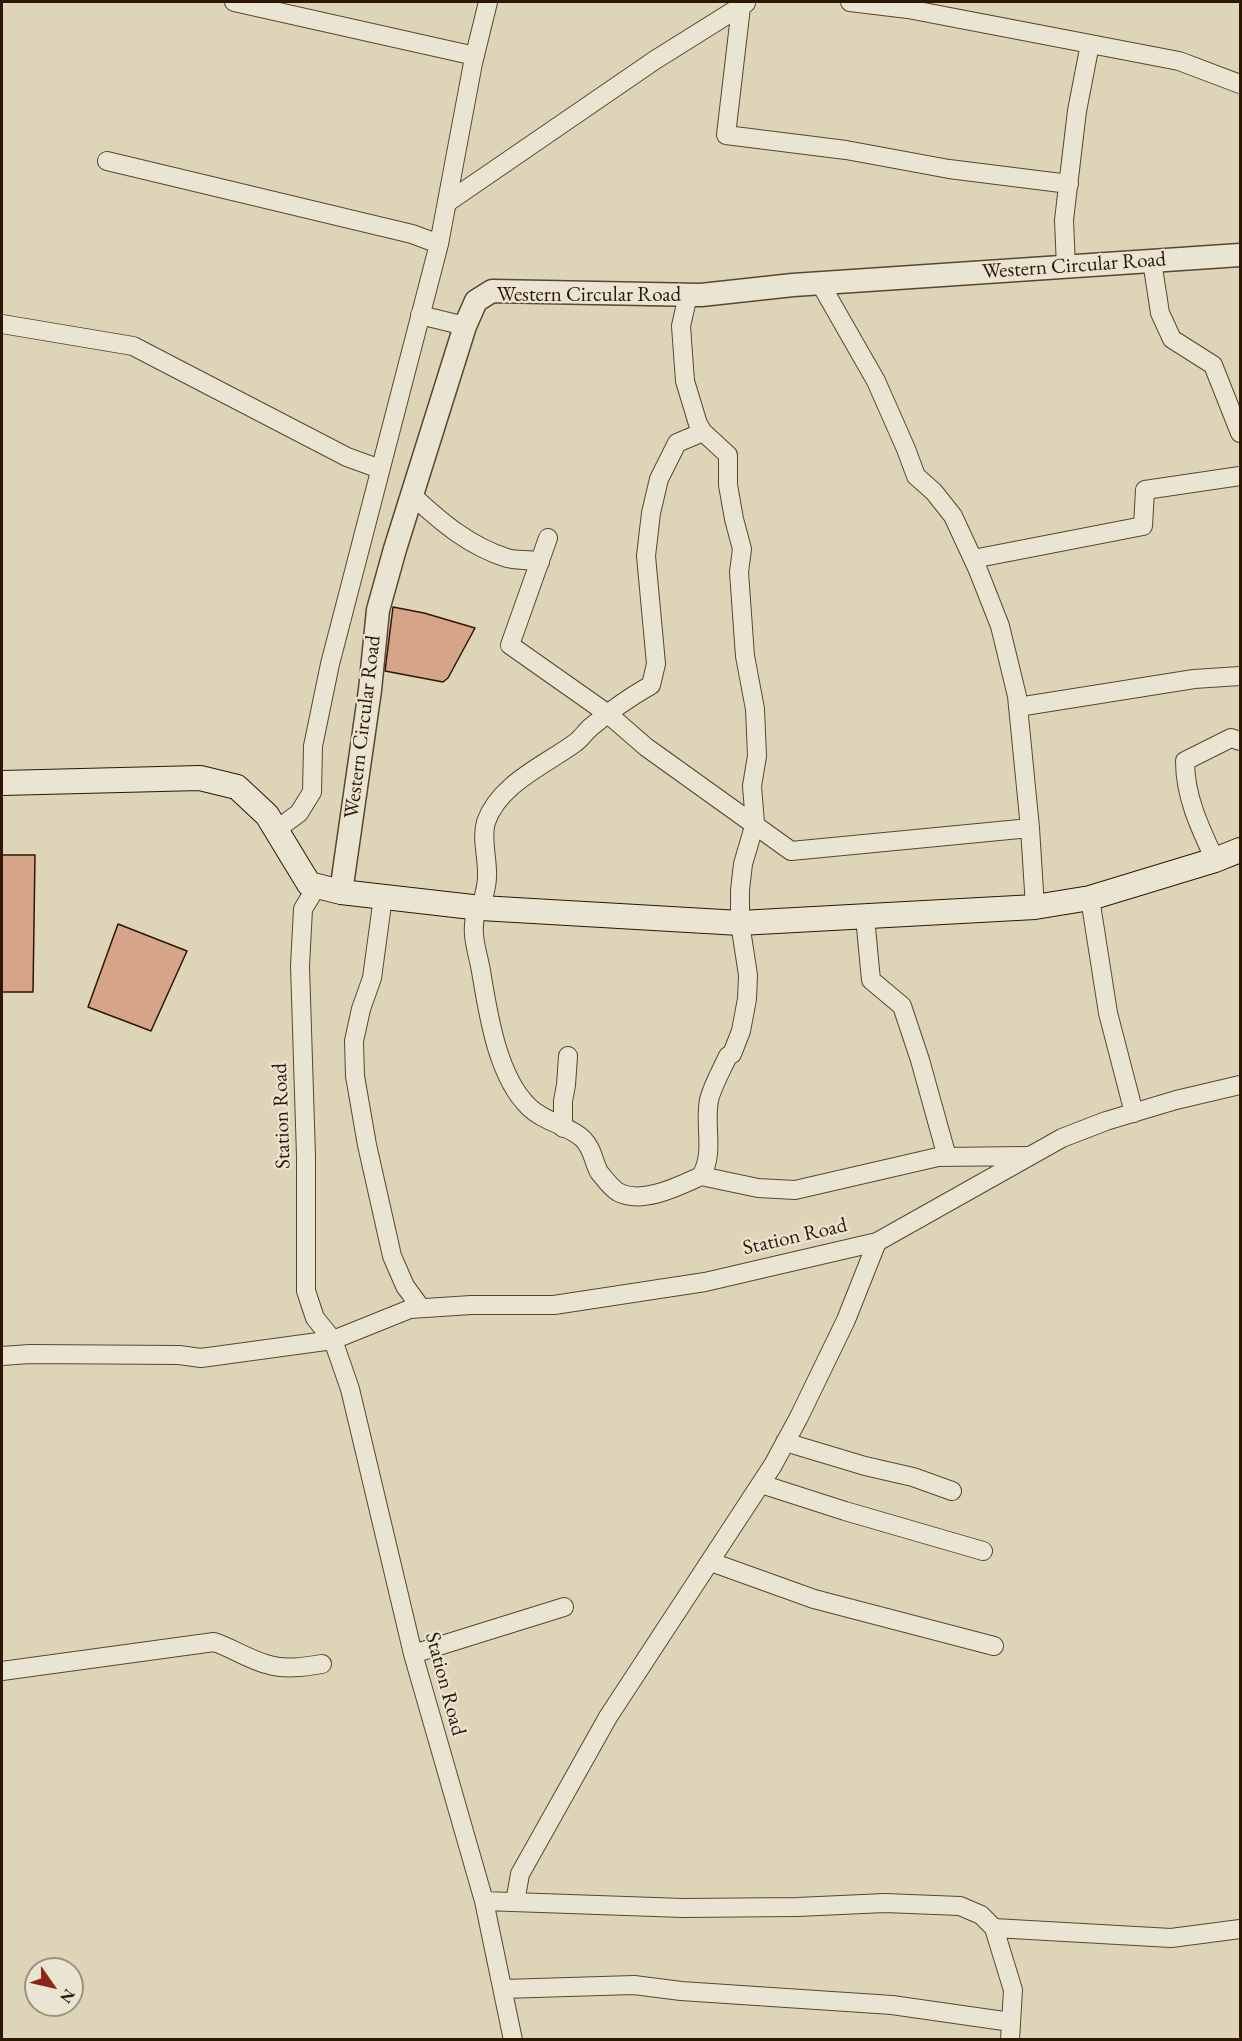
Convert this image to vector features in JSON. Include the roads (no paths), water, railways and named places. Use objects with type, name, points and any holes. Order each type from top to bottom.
[{"type":"main road","points":[[2,783],[200,778],[237,787],[267,814],[309,884],[341,892],[478,908],[740,923],[1035,907],[1090,898],[1215,860],[1240,850]]},
{"type":"street","points":[[234,2],[475,56]]},
{"type":"street","points":[[276,830],[298,813],[312,792],[313,746],[330,664],[439,244],[475,56],[488,2]]},
{"type":"street","points":[[850,2],[908,9],[1179,61],[1240,84]]},
{"type":"street","points":[[448,202],[655,60],[745,4]]},
{"type":"street","points":[[745,4],[726,135],[846,150],[950,169],[1068,184]]},
{"type":"street","points":[[1066,267],[1064,220],[1079,100],[1090,44]]},
{"type":"street","points":[[107,161],[412,234],[439,244]]},
{"type":"street","name":"Western Circular Road","points":[[341,892],[370,690],[378,610],[465,326],[476,301],[492,291],[688,295],[820,283],[1240,255]]},
{"type":"street","points":[[1152,261],[1160,313],[1172,339],[1213,365],[1240,433]]},
{"type":"street","points":[[820,283],[876,381],[916,476],[934,492],[952,516],[973,559],[1000,626],[1018,706],[1035,907]]},
{"type":"street","points":[[688,295],[681,326],[685,381],[698,424],[703,432],[728,455],[728,485],[742,549],[739,572],[745,656],[755,710],[757,756],[752,786],[755,823],[743,864],[740,890],[740,923],[748,975],[747,999],[741,1031],[735,1047],[732,1054],[728,1056],[709,1099],[706,1124],[708,1160],[701,1176]]},
{"type":"street","points":[[420,315],[465,326]]},
{"type":"street","points":[[2,324],[133,346],[347,457],[380,469]]},
{"type":"street","points":[[703,432],[677,442],[659,479],[651,513],[646,556],[656,664],[651,685],[627,698],[577,741],[528,774],[508,791],[494,808],[486,823],[484,837],[487,879],[478,908],[474,933],[492,1026],[505,1070],[530,1108],[583,1139],[590,1148],[600,1173],[618,1192],[642,1196],[681,1185],[701,1176],[758,1188],[795,1190],[899,1165],[947,1157],[1030,1156]]},
{"type":"street","points":[[973,559],[1143,526],[1146,490],[1240,476]]},
{"type":"street","points":[[412,495],[463,538],[509,559],[530,559],[540,562]]},
{"type":"street","points":[[548,538],[510,645],[608,714],[646,747],[791,851],[1030,828]]},
{"type":"street","points":[[1018,706],[1194,679],[1240,676]]},
{"type":"street","points":[[1215,860],[1194,813],[1185,781],[1185,761],[1231,738],[1240,741]]},
{"type":"street","name":"Station Road","points":[[317,886],[303,909],[300,966],[306,1156],[306,1291],[315,1318],[333,1340],[350,1389],[413,1654],[484,1901],[513,2040]]},
{"type":"street","points":[[383,897],[372,978],[354,1041],[355,1076],[367,1145],[392,1257],[405,1286],[421,1308]]},
{"type":"street","points":[[1090,898],[1108,1013],[1134,1113]]},
{"type":"street","points":[[865,917],[871,980],[902,1006],[920,1060],[947,1157]]},
{"type":"street","points":[[562,1128],[562,1101],[566,1085],[568,1056]]},
{"type":"street","name":"Station Road","points":[[333,1340],[410,1309],[471,1305],[554,1305],[705,1282],[878,1242],[1062,1138],[1106,1121],[1240,1084]]},
{"type":"street","points":[[515,1902],[520,1874],[608,1717],[711,1562],[785,1442],[846,1320],[878,1242]]},
{"type":"street","points":[[2,1356],[30,1354],[179,1355],[201,1358],[333,1340]]},
{"type":"street","points":[[785,1442],[865,1466],[913,1477],[952,1491]]},
{"type":"street","points":[[761,1484],[984,1551]]},
{"type":"street","points":[[711,1562],[814,1599],[994,1646]]},
{"type":"street","points":[[413,1654],[564,1607]]},
{"type":"street","points":[[2,1671],[214,1642],[267,1665],[296,1668],[322,1664]]},
{"type":"street","points":[[484,1901],[683,1908],[797,1907],[885,1903],[960,1906],[981,1916],[994,1928],[1013,1990],[1011,2031],[892,2005],[681,1991],[634,1985],[503,1989]]},
{"type":"street","points":[[994,1928],[1171,1938],[1240,1929]]}]
